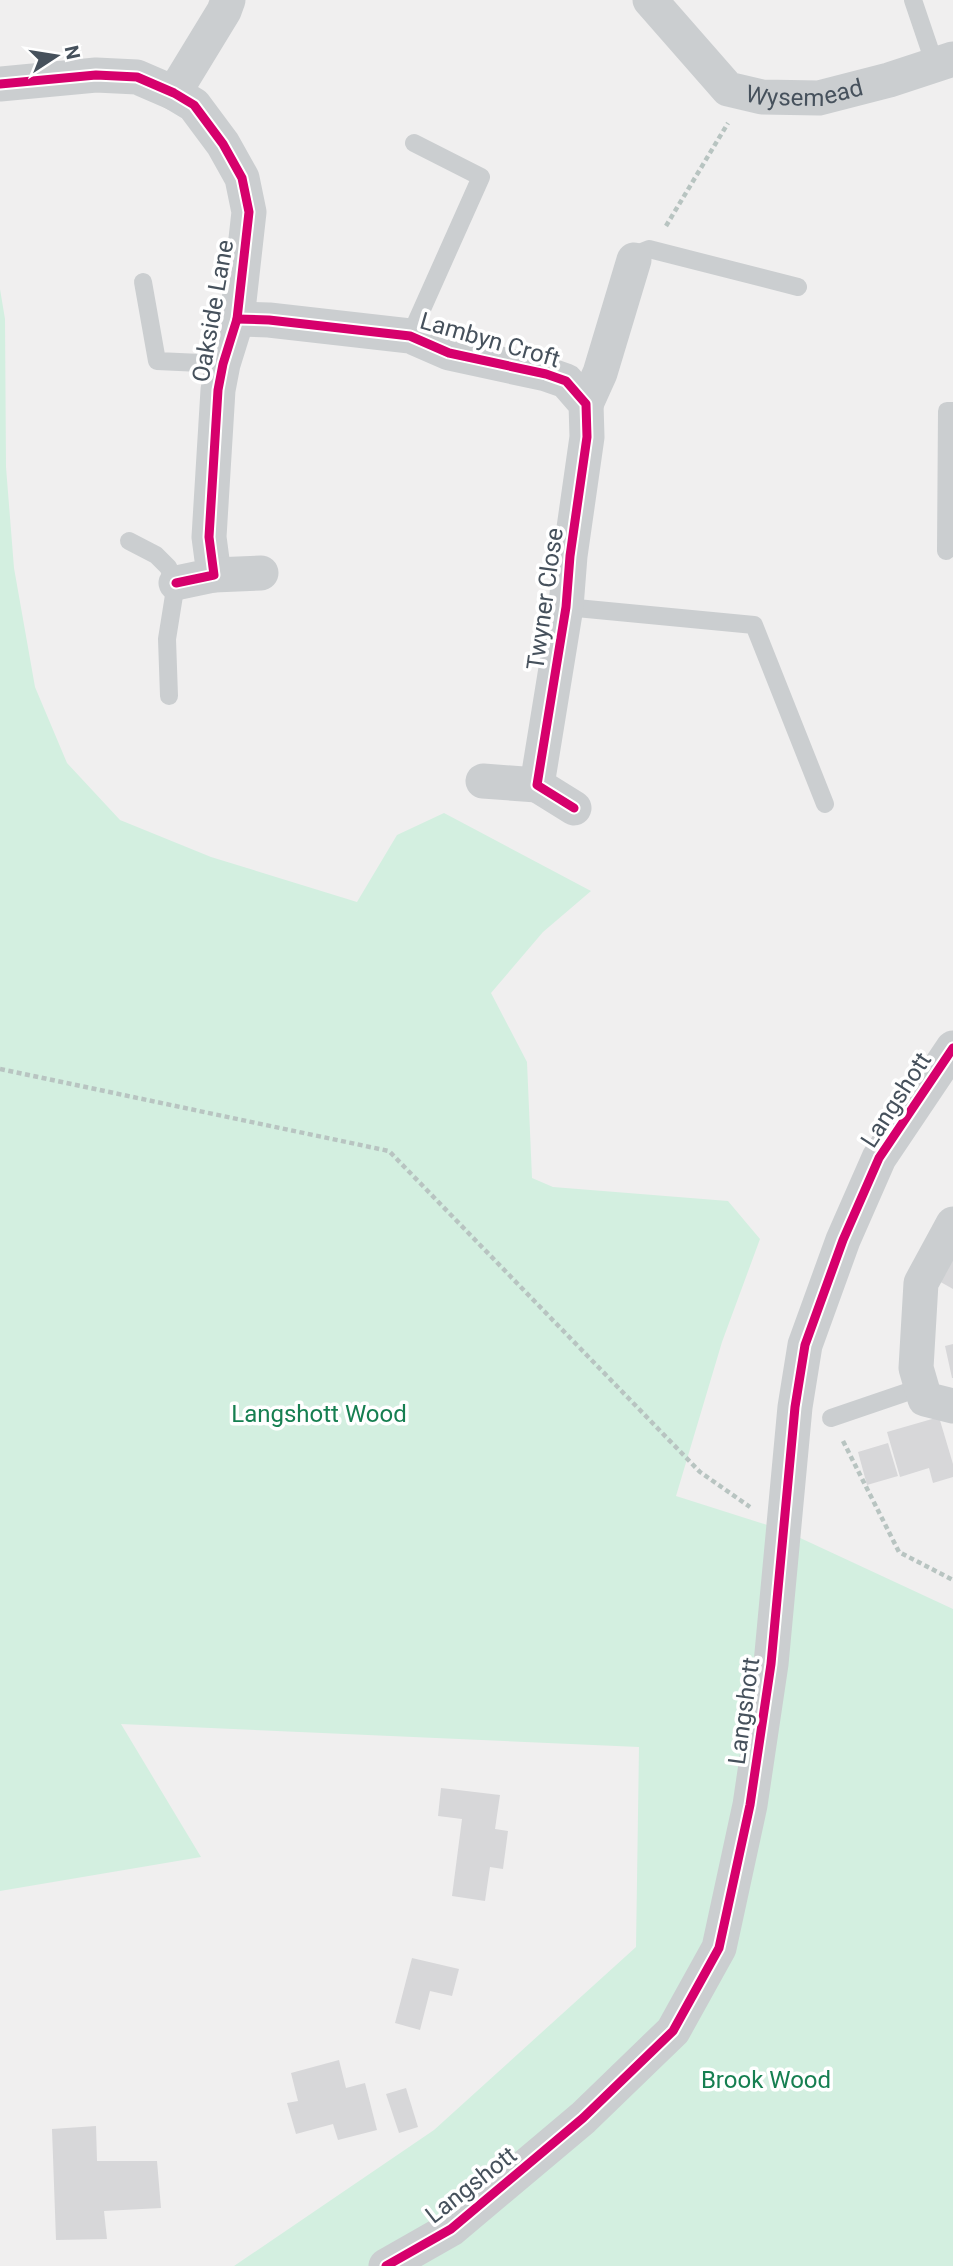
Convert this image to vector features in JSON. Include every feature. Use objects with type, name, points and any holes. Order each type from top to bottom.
[{"type":"street","points":[[174,93],[228,0]]},
{"type":"street","name":"Wysemead","points":[[650,0],[728,89],[762,97],[819,98],[944,62]]},
{"type":"street","name":"Oakside Lane","points":[[0,83],[96,75],[137,77],[194,105],[223,144],[242,178],[249,212],[237,319],[218,390],[210,525],[214,575]]},
{"type":"street","points":[[576,392],[600,373],[647,255]]},
{"type":"street","name":"Lambyn Croft","points":[[237,319],[410,336],[449,353],[546,374],[576,392]]},
{"type":"street","name":"Twyner Close","points":[[537,785],[566,607],[570,556],[587,437],[576,392]]},
{"type":"street","points":[[176,583],[214,575],[261,573]]},
{"type":"street","points":[[483,780],[537,785],[574,808]]},
{"type":"street","name":"Langshott","points":[[386,2266],[451,2229],[583,2118],[673,2031],[719,1948],[750,1805],[771,1664],[795,1407],[805,1345],[843,1240],[879,1158],[953,1048]]},
{"type":"street","points":[[953,1224],[921,1283],[916,1368],[925,1399],[953,1406]]},
{"type":"lane","points":[[913,0],[944,62]]},
{"type":"lane","points":[[410,336],[481,177],[414,143]]},
{"type":"lane","points":[[647,255],[798,287]]},
{"type":"lane","points":[[143,282],[157,361],[223,364]]},
{"type":"lane","points":[[946,551],[947,411],[953,411]]},
{"type":"lane","points":[[129,541],[156,555],[168,567],[176,583],[167,639],[169,696]]},
{"type":"lane","points":[[566,607],[754,625],[825,804]]},
{"type":"lane","points":[[831,1418],[922,1387]]},
{"type":"path","points":[[647,255],[745,93]]},
{"type":"path","points":[[0,1069],[389,1151],[699,1472],[783,1530]]},
{"type":"path","points":[[831,1418],[899,1552],[953,1580]]},
{"type":"green space","name":"Langshott Wood","points":[[0,289],[5,319],[6,467],[14,568],[35,687],[67,763],[120,820],[211,857],[357,902],[397,835],[444,813],[591,891],[543,932],[491,993],[527,1062],[532,1178],[553,1187],[728,1201],[760,1239],[722,1342],[676,1496],[783,1530],[953,1609],[953,2266],[234,2266],[434,2130],[636,1947],[639,1747],[121,1724],[201,1857],[0,1891]]},
{"type":"building","points":[[953,1250],[953,1289],[937,1280]]},
{"type":"building","points":[[953,1344],[953,1378],[952,1378],[945,1346]]},
{"type":"building","points":[[939,1417],[953,1464],[953,1477],[933,1483],[929,1468],[900,1477],[887,1432]]},
{"type":"building","points":[[888,1443],[898,1476],[867,1485],[858,1452]]},
{"type":"building","points":[[441,1788],[500,1795],[495,1829],[508,1831],[503,1869],[490,1867],[485,1901],[452,1896],[462,1819],[438,1816]]},
{"type":"building","points":[[412,1958],[459,1969],[452,1996],[430,1991],[420,2030],[395,2023]]},
{"type":"building","points":[[339,2060],[346,2088],[365,2083],[377,2130],[338,2140],[333,2124],[296,2134],[287,2103],[298,2101],[291,2073]]},
{"type":"building","points":[[406,2088],[418,2127],[399,2133],[386,2094]]},
{"type":"building","points":[[96,2126],[97,2161],[157,2161],[161,2208],[104,2211],[107,2239],[56,2240],[52,2129]]},
{"type":"cycle path","points":[[0,84],[96,75],[137,77],[194,105],[223,144],[242,178],[249,212],[237,319],[218,390],[209,537],[214,575],[176,583]]},
{"type":"cycle path","points":[[237,319],[269,320],[410,336],[449,353],[546,374],[566,381],[586,404],[587,437],[570,556],[566,607],[537,785],[574,808]]},
{"type":"cycle path","points":[[386,2266],[451,2229],[583,2118],[673,2031],[719,1948],[750,1805],[771,1664],[795,1407],[805,1345],[843,1240],[879,1158],[953,1048]]},
{"type":"park label","name":"Brook Wood","points":[[766,2080]]}]
